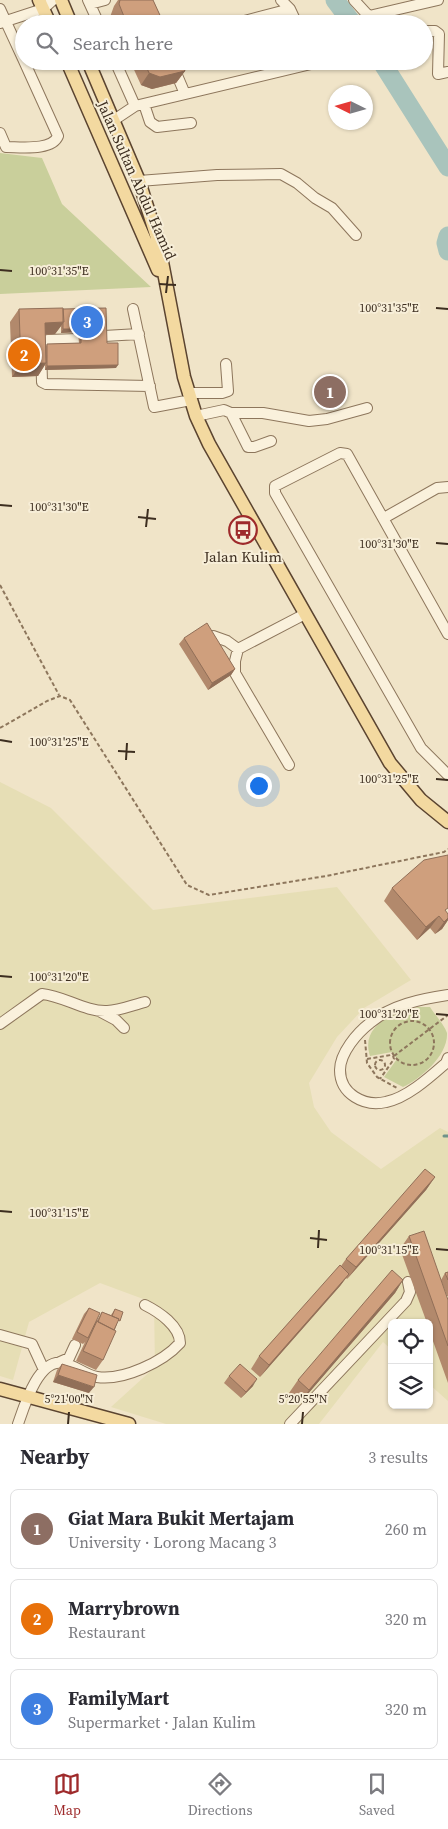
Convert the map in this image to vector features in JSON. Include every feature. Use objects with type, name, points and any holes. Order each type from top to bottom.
[{"type":"main road","points":[[61,0],[67,15]]},
{"type":"main road","name":"Jalan Sultan Abdul Hamid","points":[[71,70],[165,286]]},
{"type":"main road","name":"Jalan Sultan Abdul Hamid","points":[[92,70],[139,182],[158,240],[165,286]]},
{"type":"main road","points":[[165,286],[189,396],[209,444],[390,762],[421,800],[448,822]]},
{"type":"main road","points":[[0,1389],[130,1424]]},
{"type":"street","points":[[95,15],[89,2],[105,0]]},
{"type":"street","points":[[281,0],[290,9],[293,15]]},
{"type":"street","points":[[354,0],[368,15]]},
{"type":"street","points":[[388,15],[438,0]]},
{"type":"street","points":[[20,15],[45,3]]},
{"type":"street","points":[[0,9],[3,23],[15,45]]},
{"type":"street","points":[[267,15],[290,9]]},
{"type":"street","points":[[3,23],[15,17]]},
{"type":"street","points":[[443,33],[438,74],[444,73]]},
{"type":"street","points":[[0,133],[3,147],[49,146],[56,141],[58,136],[28,70]]},
{"type":"street","points":[[120,70],[150,122],[157,127],[191,124]]},
{"type":"street","points":[[175,70],[185,94]]},
{"type":"street","points":[[114,120],[139,105],[283,70]]},
{"type":"street","points":[[139,182],[217,175],[281,174],[332,208],[356,235]]},
{"type":"street","points":[[133,308],[154,407],[189,396],[228,391],[226,364]]},
{"type":"street","points":[[104,336],[138,334]]},
{"type":"street","points":[[79,339],[48,340],[43,342],[41,347],[42,382],[46,384],[150,386]]},
{"type":"street","points":[[222,393],[228,411],[248,447],[254,447],[271,440]]},
{"type":"street","points":[[196,416],[228,411],[263,413],[309,421],[327,419],[367,408]]},
{"type":"street","points":[[448,634],[384,518],[346,454],[340,454],[275,486],[275,493],[421,748],[448,775]]},
{"type":"street","points":[[384,518],[437,488],[448,487]]},
{"type":"street","points":[[288,765],[235,673],[235,661],[238,649],[305,614]]},
{"type":"street","points":[[213,636],[227,641],[238,649]]},
{"type":"street","points":[[0,1024],[42,994],[51,995],[96,1010],[116,1020],[124,1028]]},
{"type":"street","points":[[448,995],[429,998],[392,1009],[370,1023],[352,1042],[344,1056],[340,1070],[349,1094],[360,1100],[373,1103],[387,1102],[416,1089],[446,1063],[448,1058]]},
{"type":"street","points":[[96,1010],[107,1012],[145,1002]]},
{"type":"street","points":[[290,1424],[406,1301],[410,1292],[408,1282]]},
{"type":"street","points":[[60,1362],[95,1377],[111,1378],[141,1369],[172,1352],[180,1344],[180,1336],[160,1313],[145,1305]]},
{"type":"street","points":[[0,1336],[32,1344],[44,1370]]},
{"type":"street","points":[[18,1424],[27,1396],[44,1370],[48,1366],[69,1358],[75,1345]]},
{"type":"path","points":[[0,585],[60,696],[70,700],[187,885],[209,895],[326,876],[444,852],[448,849]]},
{"type":"path","points":[[0,728],[60,696]]},
{"type":"path","points":[[367,1059],[393,1056],[448,1015]]},
{"type":"path","points":[[380,1079],[394,1059],[390,1049],[391,1036],[399,1025],[412,1021],[429,1029],[434,1043],[433,1050],[425,1062],[411,1066],[404,1064],[393,1056]]},
{"type":"path","points":[[364,1029],[367,1059],[372,1070],[380,1079],[405,1094]]},
{"type":"path","points":[[375,1058],[384,1062],[385,1072]]},
{"type":"path","points":[[380,1060],[376,1063],[375,1067],[379,1070],[384,1067]]},
{"type":"shaded area","points":[[0,782],[51,808],[153,910],[337,887],[411,980],[364,1008],[337,1037],[309,1083],[314,1107],[331,1132],[381,1169],[440,1128],[448,1132],[448,1401],[433,1388],[433,1319],[388,1319],[388,1346],[383,1342],[319,1424],[166,1424],[111,1407],[155,1367],[154,1303],[100,1283],[29,1322],[13,1380],[0,1376]]},
{"type":"green space","points":[[0,153],[42,158],[62,204],[151,287],[0,294]]},
{"type":"green space","points":[[418,1007],[430,1007],[446,1030],[446,1042],[432,1066],[403,1087],[384,1077],[397,1059],[392,1052],[370,1056],[368,1045],[374,1028],[381,1022],[389,1017]]},
{"type":"building","points":[[120,0],[153,0],[160,15],[123,15],[119,4]]},
{"type":"building","points":[[148,70],[185,71],[160,77],[149,73]]},
{"type":"building","points":[[63,308],[64,322],[45,323],[46,363],[21,364],[19,309]]},
{"type":"building","points":[[106,308],[107,343],[118,343],[118,365],[47,366],[47,344],[81,343],[81,329],[63,329],[63,309]]},
{"type":"building","points":[[245,523],[249,527],[245,530],[242,525]]},
{"type":"building","points":[[207,623],[235,669],[212,683],[184,638]]},
{"type":"building","points":[[448,855],[448,908],[445,910],[448,918],[444,922],[439,916],[426,927],[392,888],[424,860]]},
{"type":"building","points":[[425,1169],[435,1177],[356,1267],[346,1259]]},
{"type":"building","points":[[424,1231],[448,1300],[448,1346],[409,1236]]},
{"type":"building","points":[[340,1265],[349,1274],[269,1365],[259,1356]]},
{"type":"building","points":[[392,1270],[403,1280],[309,1390],[298,1380]]},
{"type":"building","points":[[89,1308],[100,1313],[88,1338],[77,1332]]},
{"type":"building","points":[[115,1309],[123,1312],[120,1321],[112,1316]]},
{"type":"building","points":[[102,1312],[119,1319],[114,1330],[98,1322]]},
{"type":"building","points":[[97,1321],[116,1331],[103,1360],[83,1351]]},
{"type":"building","points":[[62,1364],[97,1375],[94,1387],[58,1375]]},
{"type":"building","points":[[240,1364],[257,1379],[246,1392],[229,1376]]},
{"type":"waterway","points":[[335,0],[346,15]]},
{"type":"waterway","points":[[387,70],[448,167]]},
{"type":"waterway","points":[[448,236],[446,243],[448,251]]},
{"type":"place","name":"FamilyMart","points":[[87,322]]},
{"type":"place","name":"Marrybrown","points":[[24,355]]},
{"type":"place","name":"Giat Mara Bukit Mertajam","points":[[330,392]]},
{"type":"place","name":"Jalan Kulim","points":[[243,530]]}]
